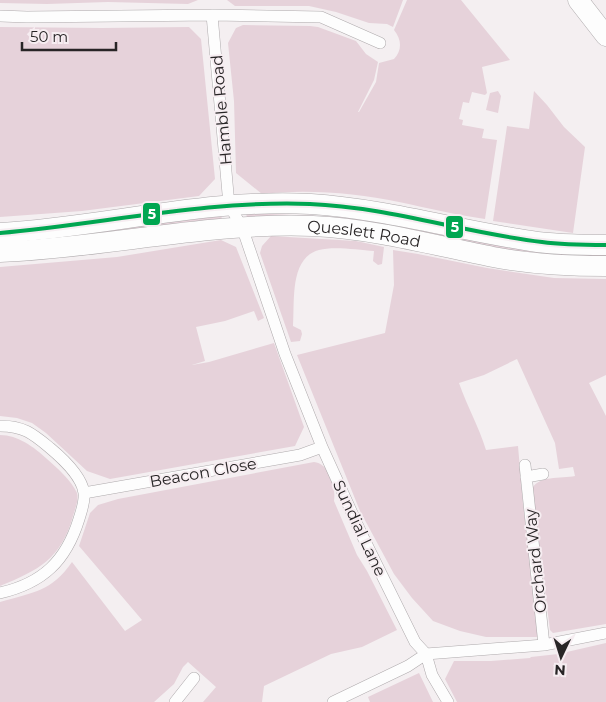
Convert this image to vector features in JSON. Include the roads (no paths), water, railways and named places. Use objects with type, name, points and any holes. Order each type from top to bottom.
[{"type":"highway","points":[[578,0],[606,36]]},
{"type":"highway","name":"Queslett Road","points":[[0,233],[42,230],[229,204],[310,204],[356,208],[533,242],[606,245]]},
{"type":"highway","name":"Queslett Road","points":[[0,252],[46,250],[242,227],[283,225],[351,229],[495,257],[562,266],[606,266]]},
{"type":"street","points":[[0,16],[212,15],[321,17],[380,43]]},
{"type":"street","name":"Hamble Road","points":[[212,15],[229,204]]},
{"type":"street","points":[[229,204],[242,227]]},
{"type":"street","name":"Sundial Lane","points":[[242,227],[285,354],[322,448],[362,535],[415,642],[426,654],[432,675],[448,702]]},
{"type":"street","points":[[0,426],[14,426],[31,432],[60,456],[76,475],[84,493],[83,507],[77,525],[69,544],[57,564],[46,574],[29,583],[0,593]]},
{"type":"street","name":"Beacon Close","points":[[84,493],[300,455],[322,448]]},
{"type":"street","name":"Orchard Way","points":[[525,465],[544,645]]},
{"type":"street","points":[[526,477],[543,474]]},
{"type":"street","points":[[333,702],[408,666],[426,654],[544,645],[606,633]]},
{"type":"street","points":[[175,702],[194,678]]}]
